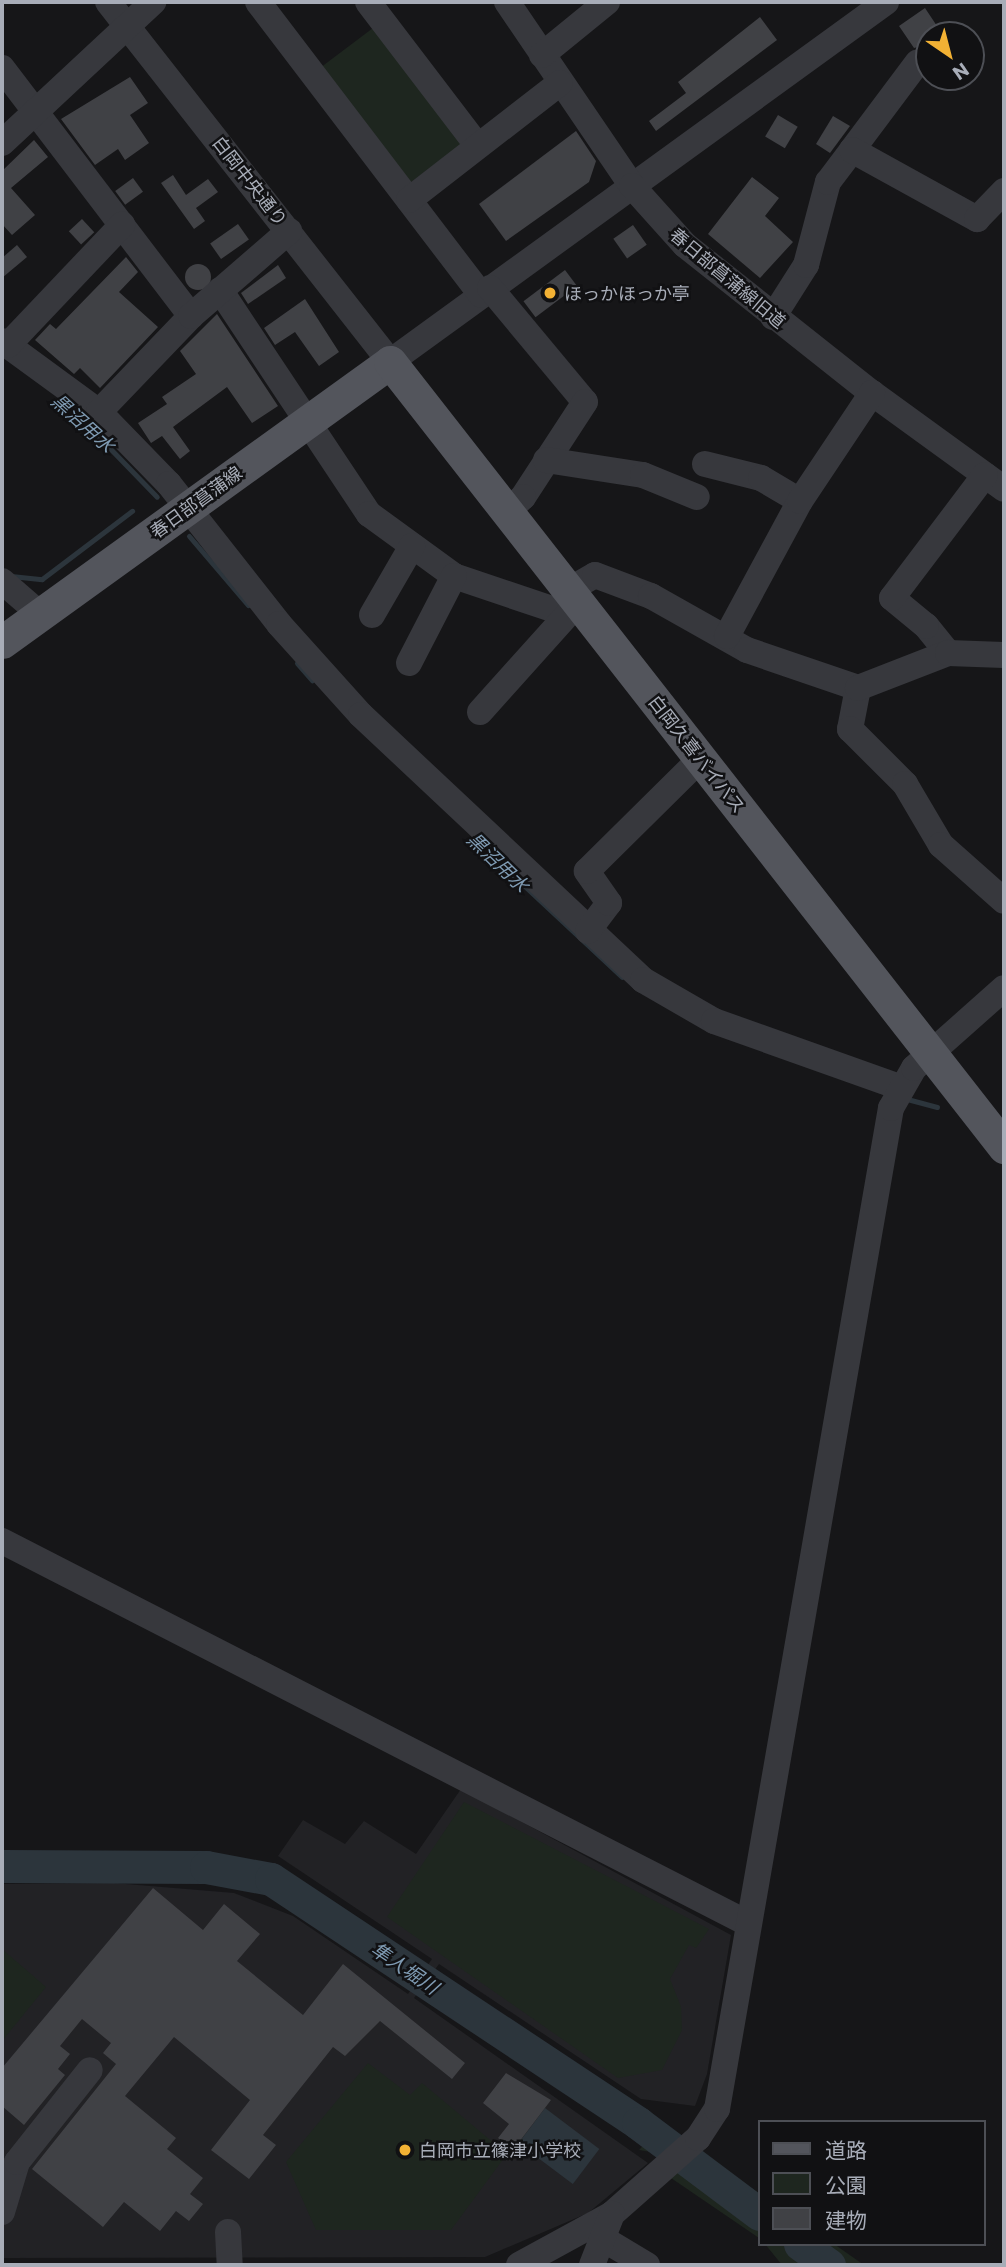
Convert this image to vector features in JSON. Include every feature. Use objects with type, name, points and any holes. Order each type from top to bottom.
[{"type":"main road","name":"春日部菖蒲線","points":[[2,642],[390,362]]},
{"type":"main road","name":"白岡久喜バイパス","points":[[390,362],[507,512],[570,602],[700,759],[930,1053],[999,1132]]},
{"type":"street","name":"白岡中央通り","points":[[108,2],[390,362]]},
{"type":"street","points":[[2,144],[153,2]]},
{"type":"street","points":[[258,2],[409,200],[486,292],[585,401],[507,512]]},
{"type":"street","points":[[368,2],[477,145]]},
{"type":"street","name":"春日部菖蒲線旧道","points":[[507,2],[632,186],[685,245],[872,393],[995,482]]},
{"type":"street","points":[[390,362],[887,2]]},
{"type":"street","points":[[542,55],[597,5]]},
{"type":"street","points":[[773,317],[806,265],[828,182],[915,66]]},
{"type":"street","points":[[2,68],[191,316]]},
{"type":"street","points":[[409,200],[560,83]]},
{"type":"street","points":[[852,150],[977,219],[1004,191]]},
{"type":"street","points":[[122,225],[5,343],[99,412],[188,507],[279,624],[361,715],[643,980],[714,1021],[900,1087]]},
{"type":"street","points":[[99,412],[191,316],[289,231]]},
{"type":"street","points":[[220,290],[369,514],[454,576],[570,602]]},
{"type":"street","points":[[727,636],[800,501],[872,393]]},
{"type":"street","points":[[546,460],[642,475],[697,497]]},
{"type":"street","points":[[705,464],[761,478],[800,501]]},
{"type":"street","points":[[948,653],[926,626],[892,598],[995,482]]},
{"type":"street","points":[[372,615],[412,545]]},
{"type":"street","points":[[480,712],[595,575],[727,636],[747,650],[858,688],[948,653],[1004,655]]},
{"type":"street","points":[[409,663],[454,576]]},
{"type":"street","points":[[2,581],[40,614]]},
{"type":"street","points":[[858,688],[850,729],[905,784],[941,845],[1004,901]]},
{"type":"street","points":[[588,931],[609,903],[587,871],[700,759]]},
{"type":"street","points":[[519,2265],[612,2214],[691,2144],[717,2109],[747,1923],[891,1108],[900,1087],[930,1053],[1004,988]]},
{"type":"street","points":[[2,1541],[747,1923]]},
{"type":"street","points":[[2,2212],[17,2162],[90,2070]]},
{"type":"street","points":[[592,2265],[605,2240],[612,2214]]},
{"type":"street","points":[[228,2232],[230,2265]]},
{"type":"street","points":[[605,2240],[647,2265]]},
{"type":"shaded area","points":[[461,1789],[731,1935],[707,2074],[695,2106],[641,2099],[439,1964],[414,1998],[648,2163],[588,2213],[485,2257],[2,2258],[2,1884],[114,1883],[234,1893],[293,1916],[408,1994],[432,1959],[278,1856],[303,1820],[345,1844],[364,1821],[416,1854]]},
{"type":"shaded area","points":[[545,2108],[599,2149],[573,2184],[519,2143]]},
{"type":"green space","points":[[377,25],[465,142],[404,187],[316,71]]},
{"type":"green space","points":[[464,1802],[709,1929],[696,1948],[689,1945],[670,1979],[681,2007],[682,2030],[662,2070],[618,2078],[387,1917]]},
{"type":"green space","points":[[2,1949],[46,1987],[2,2041]]},
{"type":"green space","points":[[368,2063],[410,2095],[422,2083],[507,2154],[451,2230],[316,2230],[286,2162]]},
{"type":"green space","points":[[660,2128],[758,2192],[758,2237],[671,2178],[674,2171],[657,2153],[639,2150]]},
{"type":"green space","points":[[767,2246],[837,2246],[864,2265],[782,2265]]},
{"type":"building","points":[[925,8],[934,21],[915,21],[914,48],[899,26]]},
{"type":"building","points":[[760,17],[777,40],[656,131],[649,121],[686,93],[678,82]]},
{"type":"building","points":[[130,77],[148,103],[130,115],[149,143],[125,160],[118,149],[95,165],[61,119]]},
{"type":"building","points":[[778,115],[798,127],[785,148],[765,136]]},
{"type":"building","points":[[833,116],[850,126],[830,153],[816,144]]},
{"type":"building","points":[[576,131],[596,161],[589,182],[506,241],[479,204]]},
{"type":"building","points":[[34,140],[48,157],[11,188],[35,215],[12,235],[2,224],[2,171]]},
{"type":"building","points":[[173,175],[186,195],[208,179],[218,192],[196,208],[205,221],[194,229],[161,183]]},
{"type":"building","points":[[752,177],[779,198],[765,216],[793,242],[760,278],[708,234]]},
{"type":"building","points":[[133,178],[143,192],[125,205],[115,191]]},
{"type":"building","points":[[82,219],[94,232],[81,244],[69,231]]},
{"type":"building","points":[[238,224],[249,240],[221,259],[210,244]]},
{"type":"building","points":[[633,225],[647,245],[627,258],[613,239]]},
{"type":"building","points":[[17,245],[27,257],[2,278],[2,258]]},
{"type":"building","points":[[126,257],[138,272],[119,292],[158,327],[100,388],[80,368],[74,374],[35,340],[50,324],[56,329]]},
{"type":"building","points":[[198,264],[207,268],[211,277],[207,286],[198,290],[189,286],[185,277],[189,268]]},
{"type":"building","points":[[278,265],[286,278],[248,304],[241,293]]},
{"type":"building","name":"ほっかほっか亭","points":[[565,270],[577,286],[536,317],[523,301]]},
{"type":"building","points":[[305,299],[339,352],[319,366],[295,332],[275,345],[264,328]]},
{"type":"building","points":[[217,314],[278,406],[252,423],[227,387],[173,427],[190,451],[180,459],[162,436],[151,443],[138,423],[167,404],[162,397],[196,374],[180,351]]},
{"type":"building","points":[[153,1888],[203,1930],[224,1904],[260,1934],[237,1961],[303,2015],[343,1964],[465,2063],[452,2079],[380,2021],[345,2056],[333,2047],[263,2135],[276,2145],[249,2179],[211,2150],[250,2100],[174,2037],[125,2096],[176,2138],[167,2149],[203,2178],[190,2194],[203,2204],[189,2221],[176,2211],[160,2231],[124,2202],[103,2227],[32,2169],[116,2064],[103,2053],[111,2043],[82,2019],[60,2046],[70,2054],[58,2069],[65,2075],[24,2125],[2,2106],[2,2068]]},
{"type":"building","points":[[506,2073],[551,2100],[513,2150],[498,2138],[509,2124],[483,2103]]},
{"type":"waterway","name":"黒沼用水","points":[[67,404],[157,497]]},
{"type":"waterway","points":[[11,576],[42,579],[132,511]]},
{"type":"waterway","name":"黒沼用水","points":[[189,536],[248,605]]},
{"type":"waterway","name":"黒沼用水","points":[[297,663],[312,680]]},
{"type":"waterway","name":"黒沼用水","points":[[502,865],[622,977]]},
{"type":"waterway","name":"黒沼用水","points":[[907,1099],[937,1107]]},
{"type":"waterway","name":"隼人堀川","points":[[2,1866],[206,1867],[271,1879],[638,2123],[758,2213]]},
{"type":"waterway","name":"隼人堀川","points":[[803,2246],[829,2265]]},
{"type":"place","name":"ほっかほっか亭","points":[[550,293]]},
{"type":"place","name":"白岡市立篠津小学校","points":[[405,2150]]}]
